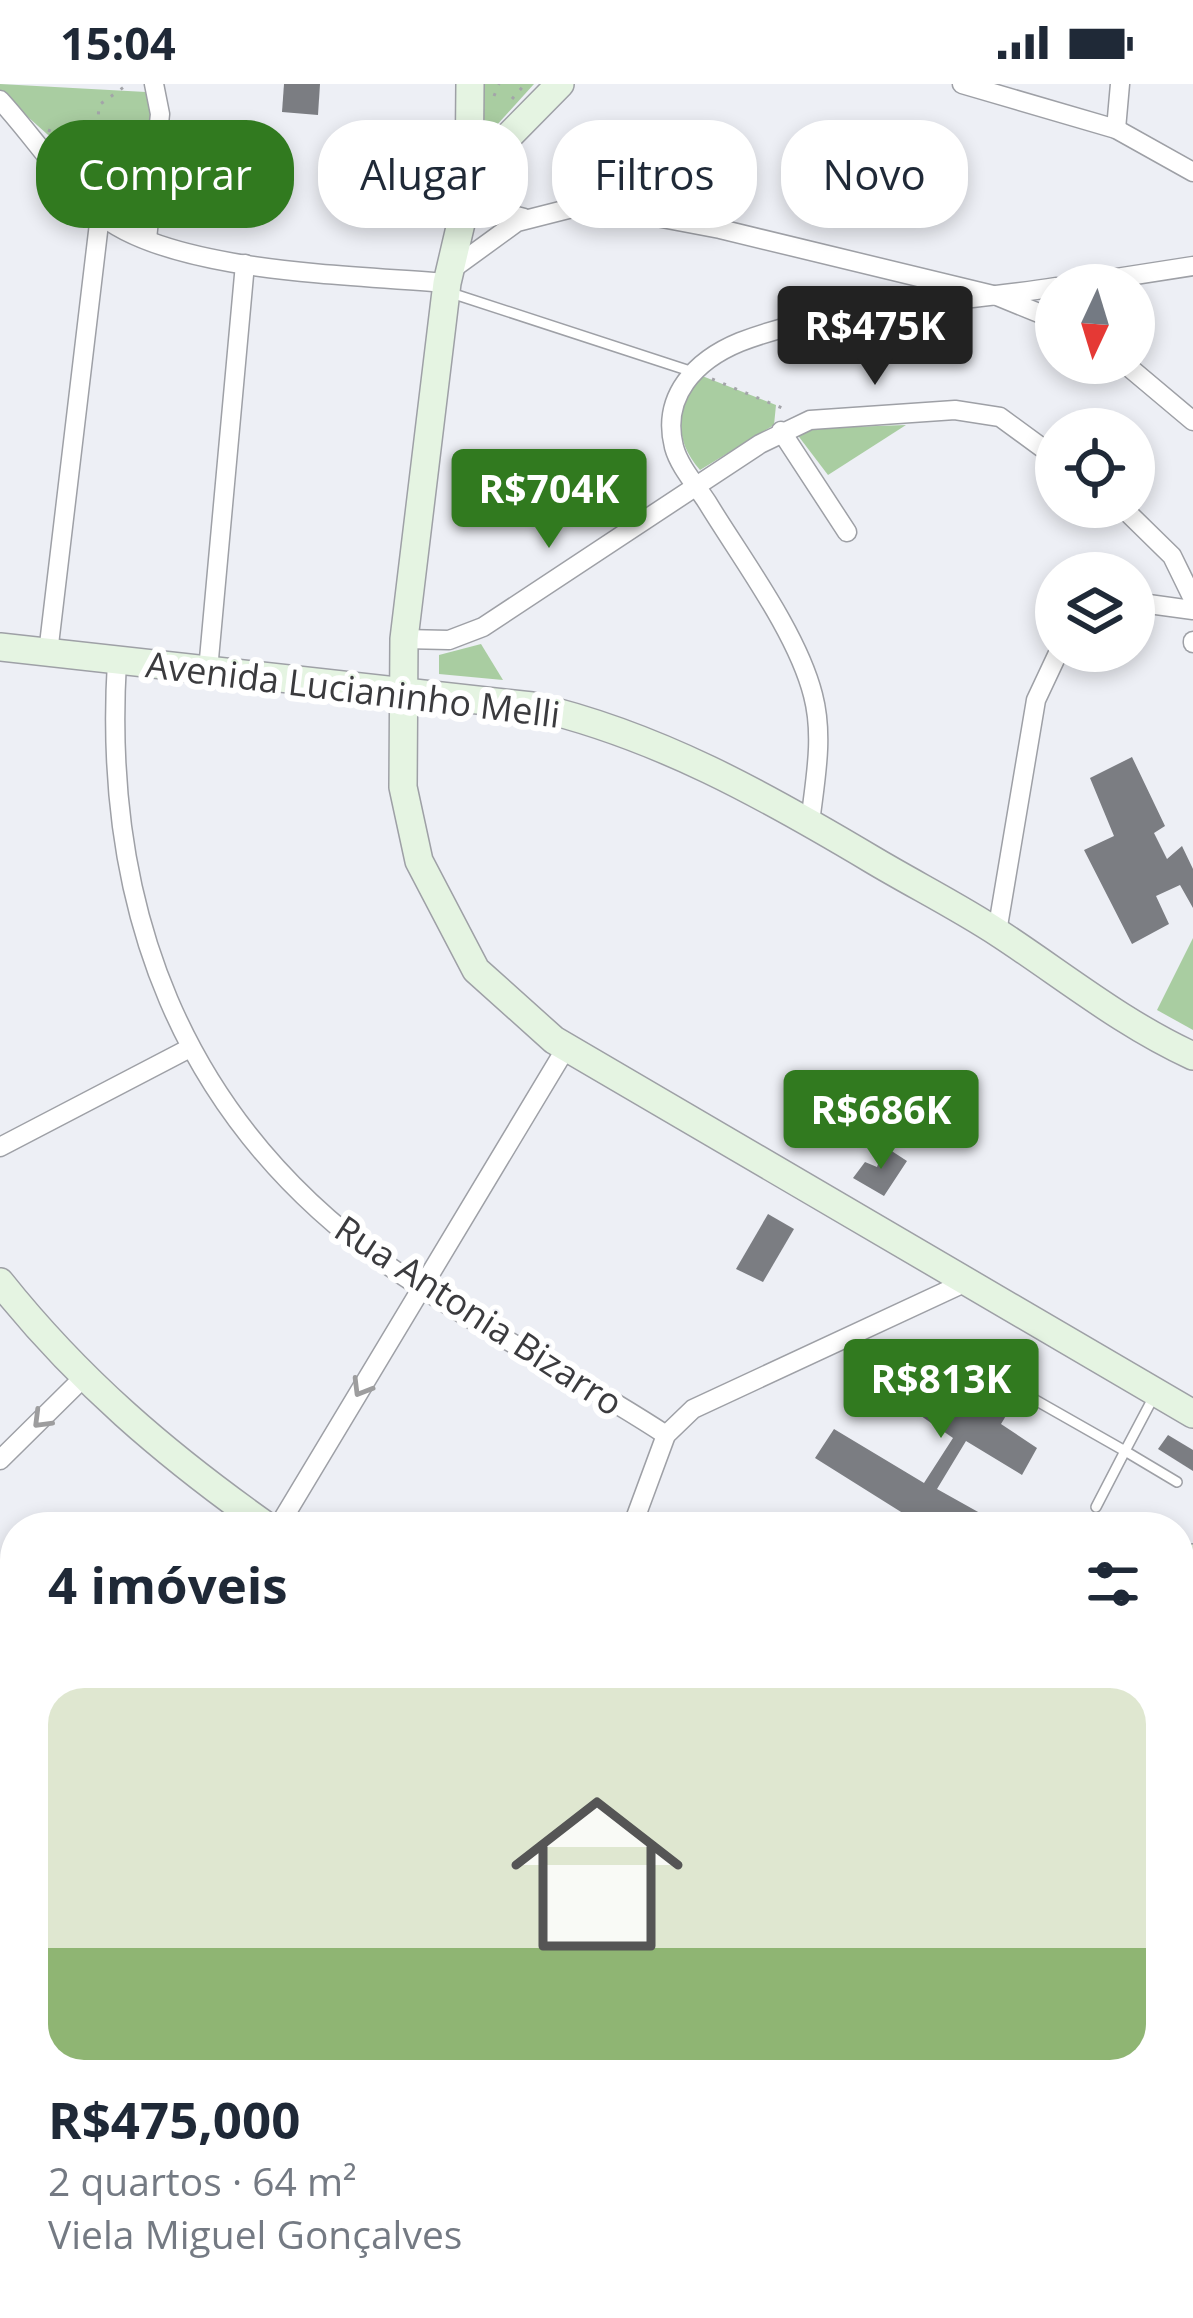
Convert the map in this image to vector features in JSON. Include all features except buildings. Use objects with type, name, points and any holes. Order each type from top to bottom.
[{"type":"street","points":[[147,239],[160,114],[154,84]]},
{"type":"street","points":[[470,84],[470,120]]},
{"type":"street","points":[[525,120],[560,84]]},
{"type":"street","points":[[962,84],[1116,129],[1193,172]]},
{"type":"street","points":[[1116,129],[1120,84]]},
{"type":"street","points":[[0,100],[36,140]]},
{"type":"street","points":[[448,282],[483,243],[529,218],[588,204],[623,208],[997,296],[1035,311]]},
{"type":"street","points":[[48,652],[98,228]]},
{"type":"street","points":[[125,228],[147,239],[244,264],[448,282]]},
{"type":"street","points":[[460,228],[448,282],[404,639],[403,787],[419,862],[476,970],[566,1048],[1193,1414]]},
{"type":"street","points":[[208,670],[244,264]]},
{"type":"street","points":[[1155,272],[1193,266]]},
{"type":"street","points":[[810,823],[819,745],[813,695],[776,619],[675,451],[670,423],[690,371],[740,342],[782,330],[1035,290]]},
{"type":"street","points":[[1149,384],[1193,421]]},
{"type":"street","points":[[404,639],[449,640],[483,627],[781,431],[810,420],[955,410],[1000,417],[1035,443]]},
{"type":"street","points":[[781,431],[847,532]]},
{"type":"street","points":[[1143,528],[1172,556],[1193,598]]},
{"type":"street","points":[[1155,605],[1193,610]]},
{"type":"street","name":"Avenida Lucianinho Melli","points":[[0,647],[532,706],[587,718],[727,775],[997,932],[1141,1031],[1193,1056]]},
{"type":"street","name":"Rua Antonia Bizarro","points":[[117,661],[114,758],[124,847],[154,964],[188,1049],[284,1177],[327,1219],[421,1287],[666,1435]]},
{"type":"street","points":[[997,932],[1036,700],[1049,672]]},
{"type":"street","points":[[287,1512],[566,1048]]},
{"type":"street","points":[[0,1147],[188,1049]]},
{"type":"street","points":[[0,1282],[82,1379],[185,1468],[247,1512]]},
{"type":"street","points":[[635,1512],[666,1435],[679,1419],[724,1392],[964,1283]]},
{"type":"street","points":[[0,1460],[82,1379]]},
{"type":"street","points":[[629,1512],[637,1501]]},
{"type":"lane","points":[[448,282],[690,371]]},
{"type":"lane","points":[[1096,1507],[1155,1394]]},
{"type":"lane","points":[[1030,1397],[1178,1481]]},
{"type":"path","points":[[98,120],[98,104],[128,84]]},
{"type":"path","points":[[30,133],[36,133]]},
{"type":"path","points":[[690,371],[810,420]]},
{"type":"green space","points":[[0,84],[146,92],[152,102],[151,120],[36,120],[36,124],[0,92]]},
{"type":"green space","points":[[478,84],[534,84],[501,120],[477,120]]},
{"type":"green space","points":[[692,372],[776,405],[774,425],[700,470],[685,446],[681,423]]},
{"type":"green space","points":[[906,425],[828,475],[793,429]]},
{"type":"green space","points":[[481,644],[503,680],[439,674],[439,655]]},
{"type":"green space","points":[[1193,938],[1193,1030],[1157,1010]]}]
